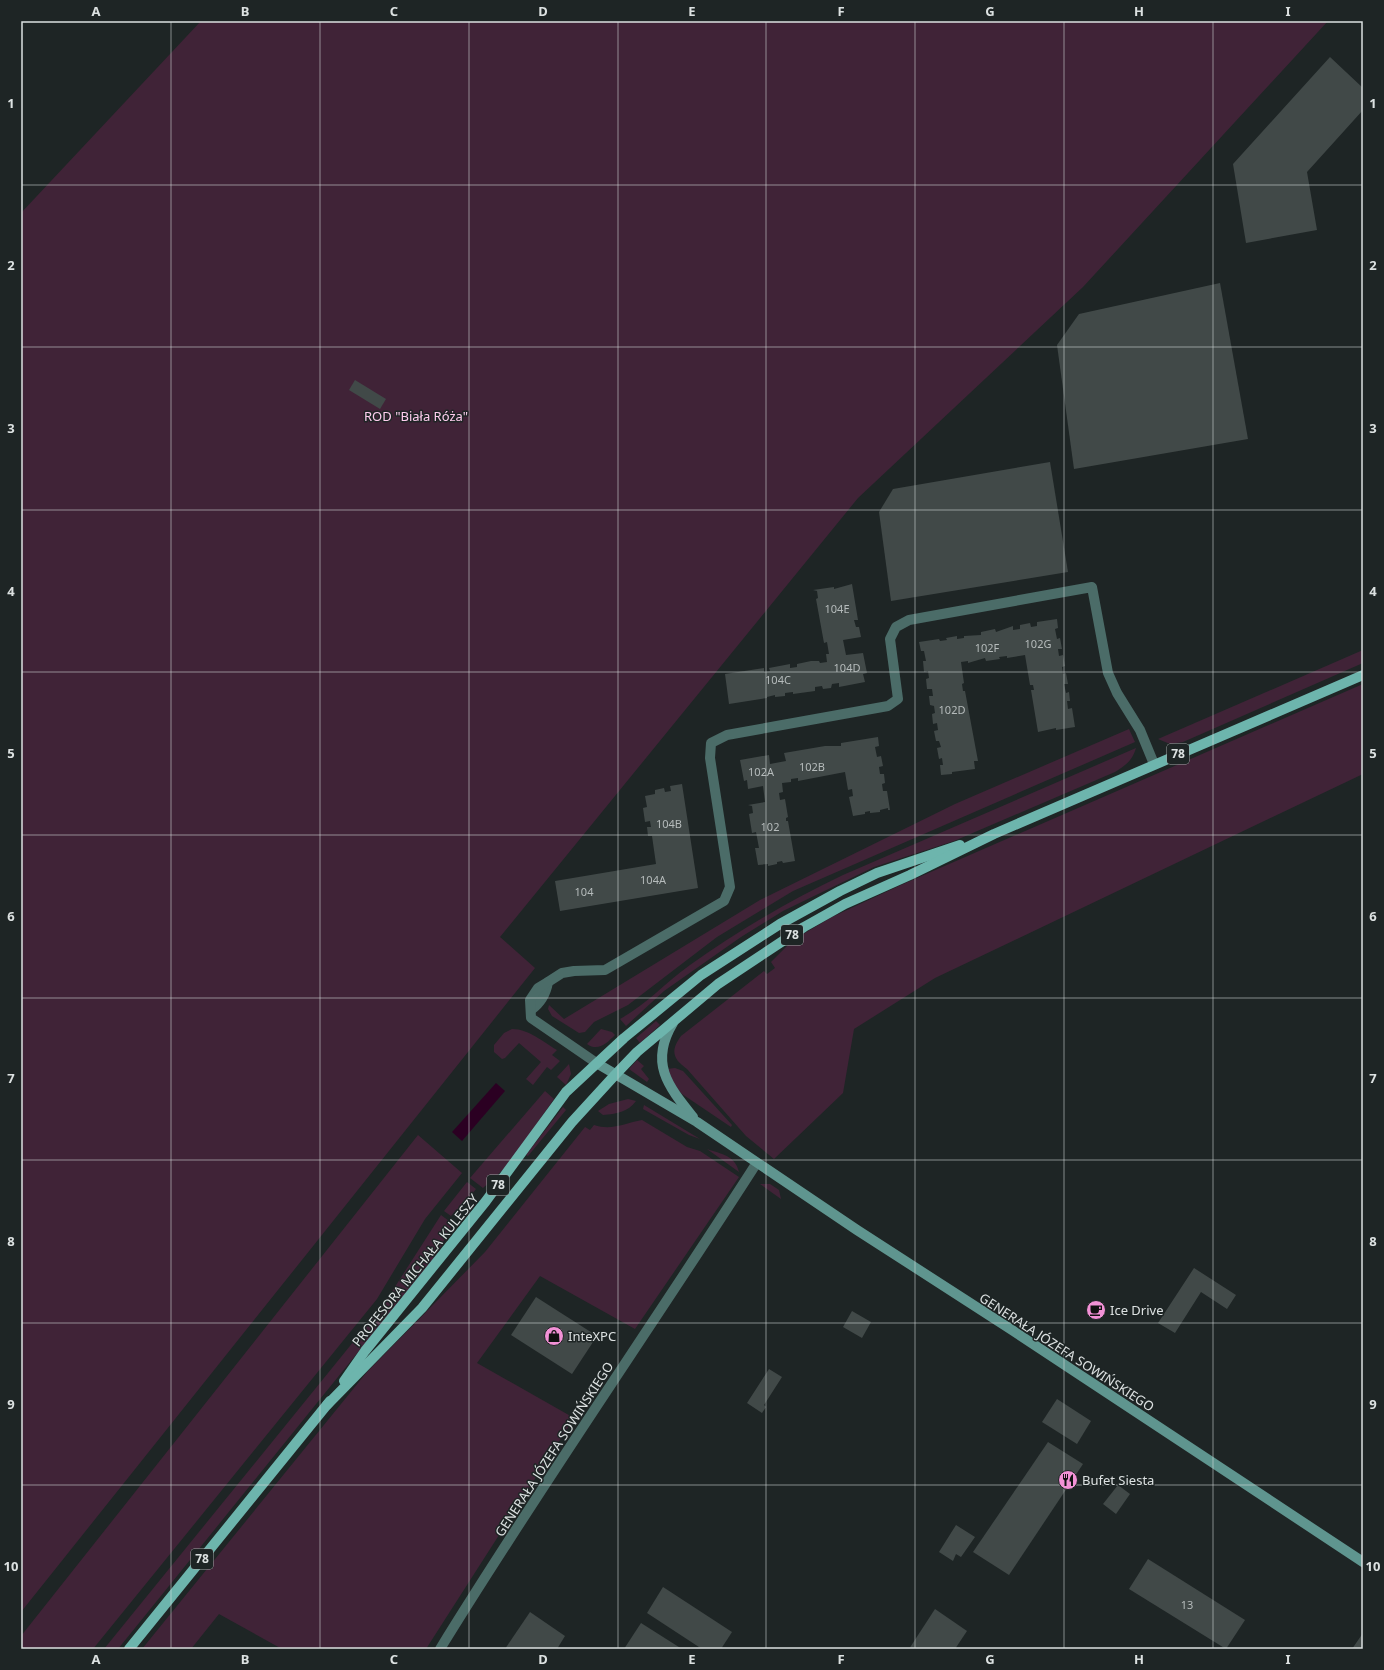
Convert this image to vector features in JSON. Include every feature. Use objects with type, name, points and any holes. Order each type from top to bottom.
[{"type":"main road","name":"PROFESORA MICHAŁA KULESZY","points":[[327,1405],[422,1308],[572,1122],[615,1075],[637,1052],[676,1017],[718,984],[804,927],[845,904],[910,875],[994,834],[1363,675]]},
{"type":"main road","name":"PROFESORA MICHAŁA KULESZY","points":[[129,1649],[327,1405],[365,1351],[486,1201],[566,1092],[649,1017],[701,975],[780,924],[840,891],[877,873],[994,834]]},
{"type":"street","points":[[598,1064],[531,1018],[531,1010],[540,1002],[546,991],[548,982],[562,973],[605,970],[724,901],[730,887],[710,758],[711,743],[727,735],[888,706],[898,699],[890,639],[896,627],[909,620],[1092,587],[1108,672],[1117,693],[1140,730],[1154,764]]},
{"type":"street","points":[[676,1017],[663,1042],[662,1066],[666,1080],[674,1094],[697,1122]]},
{"type":"street","name":"GENERAŁA JÓZEFA SOWIŃSKIEGO","points":[[598,1064],[697,1122],[756,1164],[1363,1562]]},
{"type":"street","name":"GENERAŁA JÓZEFA SOWIŃSKIEGO","points":[[440,1649],[481,1582],[756,1164]]},
{"type":"green space","name":"ROD \"Biała Róża\"","points":[[201,21],[1328,21],[1083,287],[858,498],[500,937],[535,968],[21,1612],[21,213]]},
{"type":"green space","points":[[1363,650],[1363,663],[1183,742],[1170,744],[1158,739]]},
{"type":"green space","points":[[1363,684],[1363,774],[935,978],[854,1029],[843,1093],[774,1159],[746,1136],[676,1058],[674,1050],[681,1036],[764,971],[767,974],[775,968],[771,962],[793,940],[832,917],[901,885]]},
{"type":"green space","points":[[1129,729],[1135,742],[793,891],[717,937],[628,1005],[594,1022],[585,1032],[579,1033],[552,1016],[548,1009],[549,1005],[564,1019],[760,900],[955,804]]},
{"type":"green space","points":[[1136,748],[1133,756],[1128,762],[1115,772],[954,841],[874,867],[783,911],[741,937],[664,991],[626,1026],[620,1019],[639,1007],[708,952],[803,895],[843,875]]},
{"type":"green space","points":[[656,1021],[660,1025],[640,1043],[636,1038]]},
{"type":"green space","points":[[512,1029],[524,1031],[536,1036],[557,1050],[552,1055],[560,1061],[551,1070],[547,1067],[533,1085],[526,1079],[541,1062],[519,1043],[505,1058],[502,1059],[494,1052],[494,1045],[504,1033]]},
{"type":"green space","points":[[601,1029],[612,1032],[615,1035],[599,1047],[587,1044]]},
{"type":"green space","points":[[637,1060],[644,1066],[641,1069],[649,1079],[647,1082],[629,1069]]},
{"type":"green space","points":[[569,1064],[571,1074],[566,1085],[557,1077]]},
{"type":"green space","points":[[675,1068],[683,1071],[732,1125],[731,1127],[682,1094],[675,1086],[667,1069]]},
{"type":"green space","points":[[545,1091],[554,1099],[507,1166],[483,1188],[470,1178]]},
{"type":"green space","points":[[628,1099],[636,1101],[629,1108],[621,1112],[603,1115],[598,1111],[609,1104]]},
{"type":"green space","points":[[644,1105],[700,1139],[689,1135],[643,1109]]},
{"type":"green space","points":[[563,1107],[566,1110],[528,1156],[526,1155]]},
{"type":"green space","points":[[642,1120],[687,1147],[700,1151],[739,1177],[635,1329],[540,1276],[477,1363],[574,1418],[426,1649],[282,1649],[219,1614],[191,1649],[142,1649],[367,1372],[485,1252],[585,1127],[590,1130],[594,1125],[601,1127],[613,1127]]},
{"type":"green space","points":[[418,1135],[462,1173],[425,1219],[377,1299],[93,1649],[21,1649],[21,1636]]},
{"type":"green space","points":[[707,1149],[727,1156],[737,1166],[739,1172]]},
{"type":"green space","points":[[467,1182],[476,1189],[459,1210],[457,1209],[451,1216],[444,1211]]},
{"type":"green space","points":[[760,1184],[770,1184],[779,1190],[781,1199]]},
{"type":"green space","points":[[441,1215],[453,1224],[435,1257],[118,1649],[104,1649],[384,1304]]},
{"type":"shaded area","points":[[496,1083],[505,1091],[462,1141],[452,1132]]},
{"type":"building","points":[[1330,57],[1363,88],[1363,110],[1307,172],[1317,230],[1246,243],[1233,164]]},
{"type":"building","points":[[1220,283],[1248,439],[1074,469],[1057,345],[1079,314]]},
{"type":"building","points":[[355,380],[386,399],[380,409],[349,390]]},
{"type":"building","points":[[1050,462],[1068,572],[891,601],[879,512],[893,489]]},
{"type":"building","points":[[852,584],[858,620],[854,620],[856,627],[859,627],[861,637],[843,640],[846,655],[863,653],[867,673],[863,674],[865,682],[839,687],[839,683],[832,684],[831,688],[823,689],[822,686],[815,687],[815,691],[793,694],[793,692],[785,693],[785,696],[775,697],[775,695],[767,698],[729,704],[725,674],[764,668],[764,672],[770,671],[769,668],[790,664],[790,668],[797,667],[797,664],[811,661],[819,661],[820,663],[827,662],[826,654],[829,654],[827,642],[824,643],[816,599],[818,598],[817,591],[813,590],[834,587],[834,589]]},
{"type":"building","points":[[1057,619],[1058,628],[1055,629],[1057,639],[1060,638],[1062,649],[1058,649],[1059,656],[1063,655],[1065,666],[1062,667],[1063,674],[1066,673],[1068,684],[1064,684],[1066,693],[1069,692],[1070,701],[1067,701],[1068,709],[1072,708],[1075,727],[1056,730],[1056,728],[1038,732],[1031,690],[1034,690],[1033,685],[1030,685],[1025,655],[1007,658],[1007,656],[999,657],[1000,659],[986,661],[985,658],[968,663],[968,661],[961,662],[964,683],[962,684],[963,691],[965,691],[978,761],[974,761],[975,769],[941,775],[940,765],[943,765],[942,758],[939,759],[937,748],[941,747],[939,741],[936,741],[934,731],[938,730],[937,723],[933,724],[932,714],[935,713],[934,706],[930,705],[929,696],[933,696],[932,689],[927,689],[926,679],[929,678],[928,671],[924,672],[923,661],[926,661],[924,651],[921,651],[919,642],[939,639],[940,641],[947,640],[946,638],[957,636],[957,639],[964,638],[964,636],[981,635],[981,632],[995,629],[996,632],[1013,626],[1013,630],[1020,629],[1020,625],[1030,623],[1031,627],[1037,626],[1037,622]]},
{"type":"building","points":[[878,737],[879,746],[875,747],[877,757],[881,756],[883,766],[879,767],[880,774],[884,774],[885,783],[882,784],[883,791],[887,791],[890,810],[888,810],[888,808],[880,810],[880,812],[870,813],[870,811],[865,812],[865,814],[853,816],[849,797],[853,796],[852,789],[848,790],[845,772],[798,781],[798,778],[791,779],[791,782],[782,783],[783,792],[779,793],[780,800],[785,799],[788,817],[786,818],[786,821],[788,821],[795,861],[783,863],[782,861],[768,866],[768,864],[758,865],[755,848],[759,848],[756,832],[752,833],[749,814],[753,813],[752,806],[748,805],[765,802],[763,786],[748,789],[747,780],[744,781],[740,760],[769,755],[770,764],[786,761],[784,753],[825,746],[841,746],[841,743]]},
{"type":"building","points":[[682,784],[698,888],[560,911],[555,881],[656,864],[652,836],[648,836],[647,827],[651,827],[650,821],[645,822],[643,808],[647,807],[645,796],[655,794],[655,790],[664,788],[665,792],[671,791],[670,786]]},
{"type":"building","points":[[1194,1268],[1236,1295],[1227,1309],[1201,1292],[1175,1333],[1158,1323]]},
{"type":"building","name":"InteXPC","points":[[536,1297],[597,1336],[572,1374],[511,1335]]},
{"type":"building","points":[[852,1311],[871,1322],[862,1338],[843,1327]]},
{"type":"building","points":[[769,1369],[782,1377],[764,1405],[766,1407],[762,1413],[747,1403]]},
{"type":"building","points":[[1057,1399],[1091,1421],[1077,1444],[1042,1422]]},
{"type":"building","points":[[1048,1442],[1083,1464],[1009,1575],[973,1552]]},
{"type":"building","points":[[1118,1485],[1130,1494],[1116,1514],[1103,1504]]},
{"type":"building","points":[[956,1525],[975,1537],[961,1557],[956,1554],[953,1561],[939,1552]]},
{"type":"building","points":[[1148,1559],[1245,1620],[1226,1649],[1129,1589]]},
{"type":"building","points":[[663,1587],[732,1632],[721,1649],[702,1649],[647,1613]]},
{"type":"building","points":[[935,1609],[967,1631],[955,1649],[909,1649]]},
{"type":"building","points":[[530,1612],[565,1636],[557,1649],[505,1649]]},
{"type":"building","points":[[641,1623],[682,1649],[624,1649]]},
{"type":"building","points":[[1363,1633],[1363,1649],[1352,1649]]},
{"type":"place","name":"Ice Drive","points":[[1096,1310]]},
{"type":"place","name":"InteXPC","points":[[554,1336]]},
{"type":"place","name":"Bufet Siesta","points":[[1068,1480]]}]
